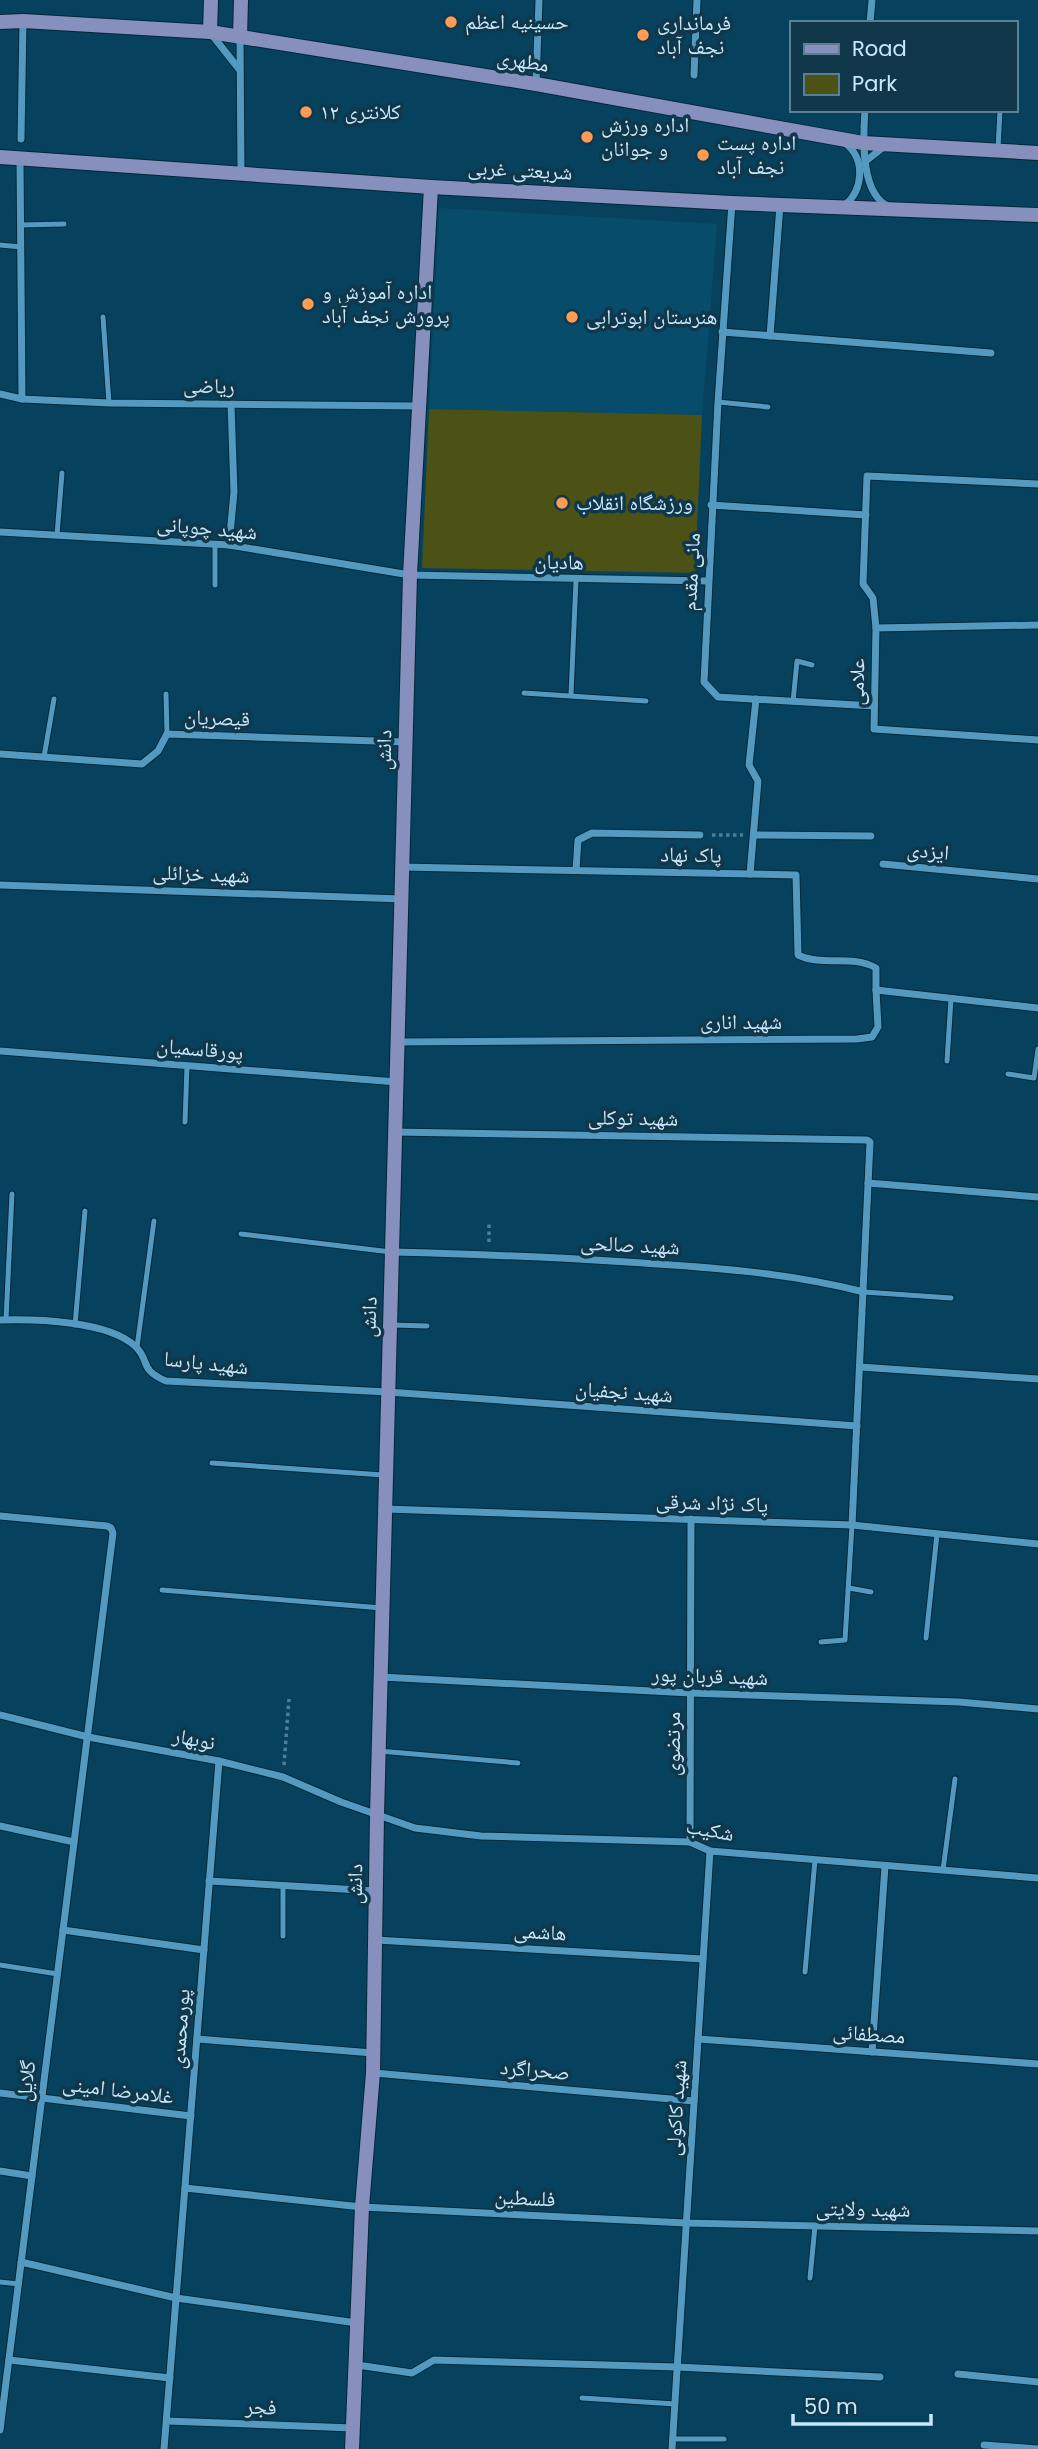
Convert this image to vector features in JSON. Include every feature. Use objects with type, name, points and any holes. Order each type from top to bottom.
[{"type":"street","points":[[211,0],[210,32],[239,70]]},
{"type":"street","points":[[241,173],[239,70],[242,0]]},
{"type":"street","points":[[536,84],[539,0]]},
{"type":"street","points":[[694,75],[697,0]]},
{"type":"street","points":[[870,21],[872,0]]},
{"type":"street","points":[[21,139],[23,21]]},
{"type":"street","name":"مطهری","points":[[0,22],[210,32],[536,84],[841,140],[1038,153]]},
{"type":"street","points":[[865,112],[863,143],[870,186],[881,203],[895,209]]},
{"type":"street","points":[[841,140],[852,148],[859,163],[860,182],[855,197],[842,208]]},
{"type":"street","points":[[867,160],[886,145]]},
{"type":"street","name":"شریعتی غربی","points":[[0,157],[431,187],[732,203],[1038,215]]},
{"type":"street","points":[[20,159],[22,398]]},
{"type":"street","name":"دانش","points":[[352,2449],[362,2207],[373,2073],[382,1608],[410,575],[417,406],[431,187]]},
{"type":"street","name":"مانی مقدم","points":[[732,203],[707,581],[704,682],[718,697],[874,706]]},
{"type":"street","points":[[770,336],[780,205]]},
{"type":"street","points":[[722,332],[991,353]]},
{"type":"street","name":"ریاضی","points":[[0,394],[22,398],[110,402],[417,406]]},
{"type":"street","points":[[229,545],[234,492],[231,404]]},
{"type":"street","name":"علامی","points":[[1038,484],[867,476],[863,584],[873,598],[876,628],[874,729],[1038,740]]},
{"type":"street","points":[[712,505],[866,515]]},
{"type":"street","name":"شهید چوپانی","points":[[0,532],[229,545],[410,575]]},
{"type":"street","name":"هادیان","points":[[410,575],[707,581]]},
{"type":"street","points":[[876,628],[1038,625]]},
{"type":"street","points":[[750,874],[758,781],[749,765],[756,699]]},
{"type":"street","name":"قیصریان","points":[[0,754],[142,764],[158,751],[167,734],[406,742]]},
{"type":"street","points":[[576,870],[578,840],[592,833],[700,835]]},
{"type":"street","points":[[754,835],[871,836]]},
{"type":"street","name":"ایزدی","points":[[883,864],[1038,879]]},
{"type":"street","name":"پاک نهاد","points":[[402,867],[796,875],[798,955],[810,961],[865,961],[876,968],[876,990]]},
{"type":"street","name":"شهید خزائلی","points":[[0,885],[402,899]]},
{"type":"street","points":[[876,990],[1038,1008]]},
{"type":"street","name":"شهید اناری","points":[[398,1041],[857,1040],[872,1037],[878,1027],[876,990]]},
{"type":"street","name":"پورقاسمیان","points":[[0,1051],[397,1082]]},
{"type":"street","name":"شهید توکلی","points":[[395,1132],[867,1140],[870,1142],[868,1183]]},
{"type":"street","points":[[852,1525],[868,1183],[1038,1197]]},
{"type":"street","name":"شهید صالحی","points":[[392,1252],[718,1267],[812,1279],[864,1292]]},
{"type":"street","name":"شهید پارسا","points":[[3,1320],[39,1320],[111,1331],[137,1347],[152,1375],[166,1381],[388,1392]]},
{"type":"street","points":[[860,1367],[1038,1379]]},
{"type":"street","name":"شهید نجفیان","points":[[388,1392],[857,1426]]},
{"type":"street","name":"پاک نژاد شرقی","points":[[385,1509],[852,1525],[1038,1544]]},
{"type":"street","name":"گلایل","points":[[0,1516],[111,1528],[113,1533],[19,2284],[2,2392],[0,2430]]},
{"type":"street","name":"مرتضوی","points":[[690,1842],[691,1519]]},
{"type":"street","name":"شهید قربان پور","points":[[381,1677],[690,1693],[959,1702],[1038,1709]]},
{"type":"street","name":"نوبهار","points":[[0,1715],[88,1737],[219,1761],[283,1777],[377,1815]]},
{"type":"street","name":"پورمحمدی","points":[[164,2449],[219,1761]]},
{"type":"street","name":"شکیب","points":[[377,1815],[415,1828],[481,1836],[690,1842],[710,1851],[1038,1878]]},
{"type":"street","points":[[0,1826],[74,1842]]},
{"type":"street","name":"شهید کاکولی","points":[[672,2449],[710,1851]]},
{"type":"street","points":[[872,2052],[885,1866]]},
{"type":"street","points":[[209,1881],[376,1891]]},
{"type":"street","points":[[63,1930],[204,1951]]},
{"type":"street","name":"هاشمی","points":[[375,1940],[703,1959]]},
{"type":"street","points":[[197,2039],[373,2053]]},
{"type":"street","name":"مصطفائی","points":[[698,2039],[1038,2064]]},
{"type":"street","name":"صحراگرد","points":[[373,2073],[694,2101]]},
{"type":"street","name":"غلامرضا امینی","points":[[0,2093],[191,2116]]},
{"type":"street","points":[[0,2171],[32,2176]]},
{"type":"street","name":"فلسطین","points":[[185,2188],[362,2207],[686,2223]]},
{"type":"street","name":"شهید ولایتی","points":[[686,2223],[1038,2231]]},
{"type":"street","points":[[21,2262],[176,2298],[358,2323]]},
{"type":"street","points":[[9,2360],[170,2378]]},
{"type":"street","points":[[357,2365],[412,2374],[433,2360],[677,2367],[880,2377]]},
{"type":"street","points":[[958,2374],[1038,2382]]},
{"type":"street","name":"فجر","points":[[167,2421],[353,2428]]},
{"type":"street","points":[[984,2445],[1038,2449]]},
{"type":"lane","points":[[998,152],[1000,112]]},
{"type":"lane","points":[[21,225],[65,224]]},
{"type":"lane","points":[[0,245],[21,247]]},
{"type":"lane","points":[[103,317],[110,402]]},
{"type":"lane","points":[[718,402],[768,407]]},
{"type":"lane","points":[[57,535],[62,472]]},
{"type":"lane","points":[[215,544],[215,585]]},
{"type":"lane","points":[[571,694],[576,580]]},
{"type":"lane","points":[[793,702],[797,662],[812,665]]},
{"type":"lane","points":[[524,692],[646,701]]},
{"type":"lane","points":[[166,694],[167,734]]},
{"type":"lane","points":[[44,757],[54,699]]},
{"type":"lane","points":[[947,1062],[951,999]]},
{"type":"lane","points":[[1008,1074],[1034,1078],[1038,1049]]},
{"type":"lane","points":[[185,1122],[187,1066]]},
{"type":"lane","points":[[3,1320],[12,1194]]},
{"type":"lane","points":[[75,1325],[85,1211]]},
{"type":"lane","points":[[137,1347],[154,1221]]},
{"type":"lane","points":[[241,1234],[392,1252]]},
{"type":"lane","points":[[864,1292],[951,1298]]},
{"type":"lane","points":[[390,1325],[427,1326]]},
{"type":"lane","points":[[212,1463],[386,1475]]},
{"type":"lane","points":[[821,1642],[845,1640],[852,1525]]},
{"type":"lane","points":[[926,1638],[937,1534]]},
{"type":"lane","points":[[849,1588],[871,1592]]},
{"type":"lane","points":[[162,1590],[382,1608]]},
{"type":"lane","points":[[379,1751],[518,1763]]},
{"type":"lane","points":[[943,1870],[955,1779]]},
{"type":"lane","points":[[805,1972],[814,1860]]},
{"type":"lane","points":[[283,1885],[283,1936]]},
{"type":"lane","points":[[0,1965],[58,1974]]},
{"type":"lane","points":[[810,2278],[815,2226]]},
{"type":"lane","points":[[0,2282],[19,2284]]},
{"type":"lane","points":[[582,2398],[675,2404]]},
{"type":"lane","points":[[673,2439],[724,2439]]},
{"type":"path","points":[[700,835],[754,835]]},
{"type":"path","points":[[488,1255],[489,1222]]},
{"type":"path","points":[[283,1777],[289,1699]]},
{"type":"shaded area","name":"هنرستان ابوترابی","points":[[439,208],[717,224],[702,415],[429,409]]},
{"type":"green space","name":"ورزشگاه انقلاب","points":[[429,409],[702,415],[695,573],[422,568]]},
{"type":"place","name":"حسینیه اعظم","points":[[451,22]]},
{"type":"place","name":"فرمانداری نجف آباد","points":[[643,35]]},
{"type":"place","name":"کلانتری ۱۲","points":[[306,112]]},
{"type":"place","name":"اداره ورزش و جوانان","points":[[587,137]]},
{"type":"place","name":"اداره پست نجف آباد","points":[[703,155]]},
{"type":"place","name":"اداره آموزش و پرورش نجف آباد","points":[[308,304]]},
{"type":"place","name":"هنرستان ابوترابی","points":[[572,317]]},
{"type":"place","name":"ورزشگاه انقلاب","points":[[562,503]]}]
